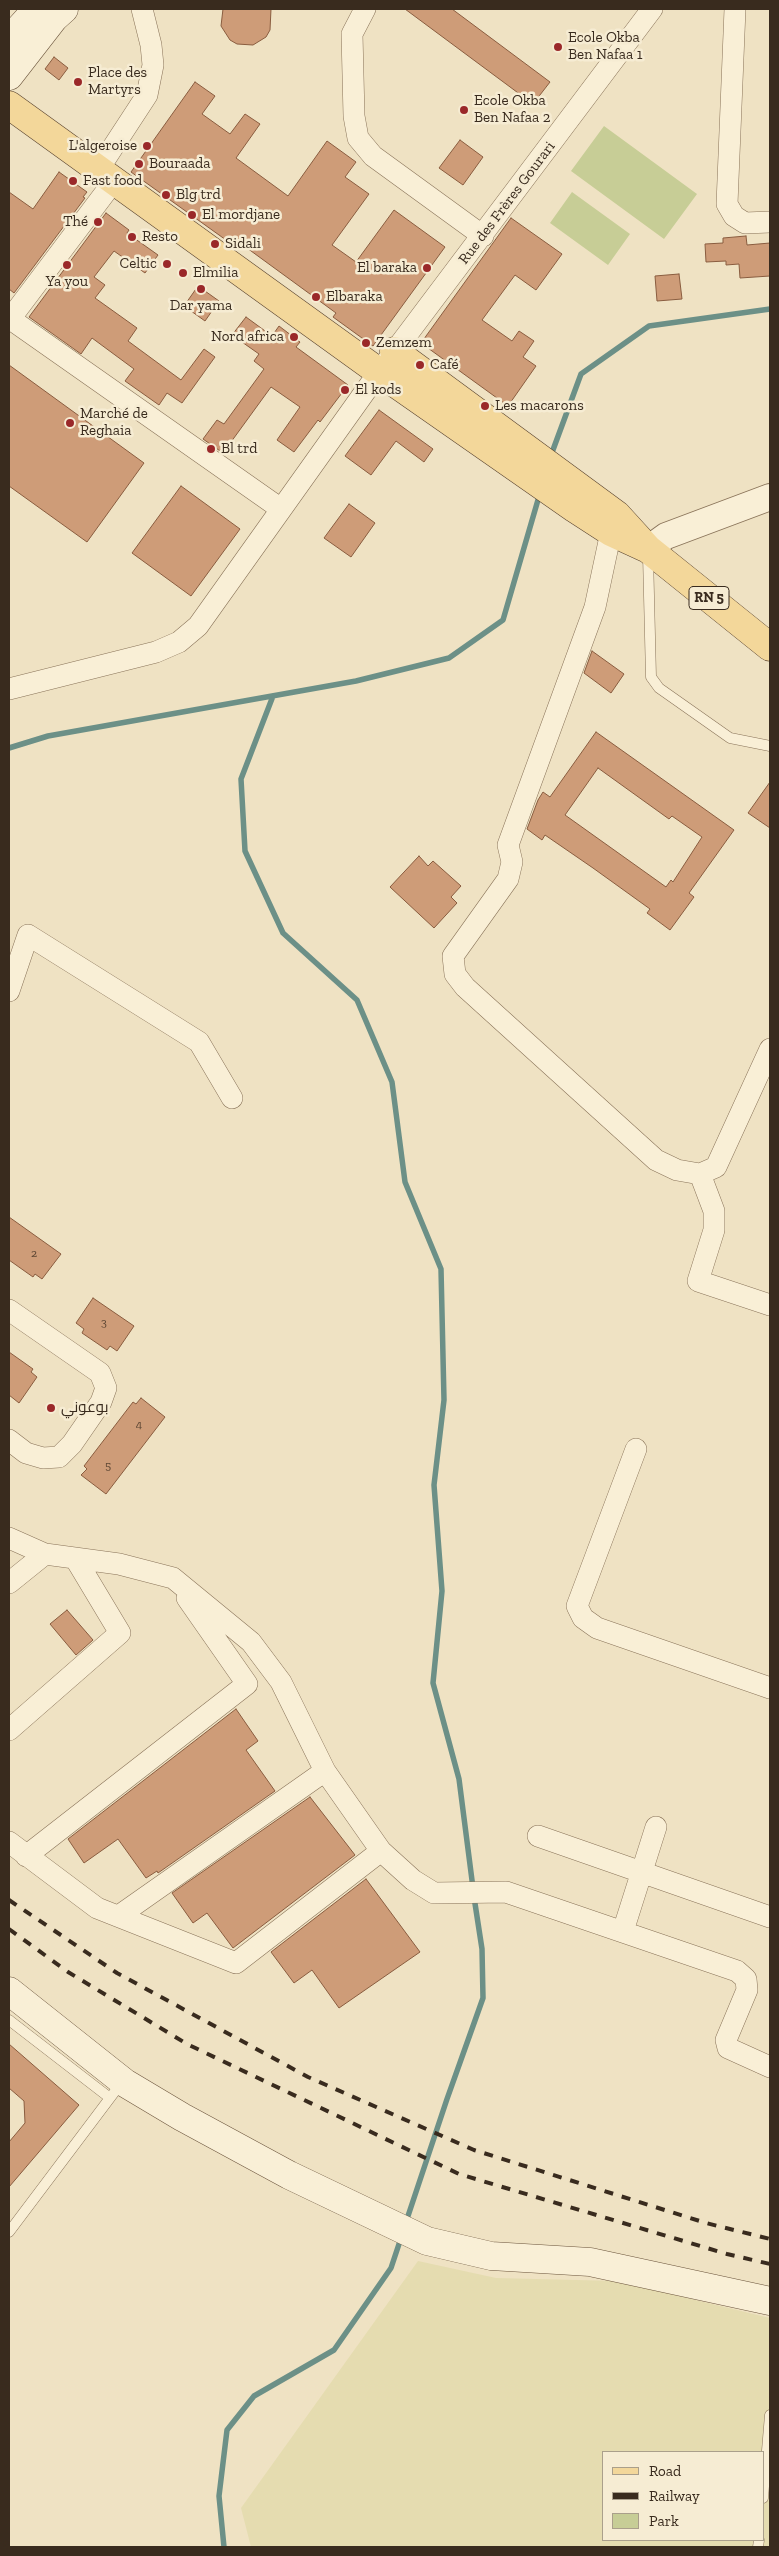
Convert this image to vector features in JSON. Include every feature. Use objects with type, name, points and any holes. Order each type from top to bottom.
[{"type":"main road","points":[[9,40],[37,9]]},
{"type":"main road","points":[[9,76],[54,18],[64,9]]},
{"type":"main road","name":"RN 5","points":[[9,105],[106,176],[387,361],[581,501],[611,532],[648,548]]},
{"type":"main road","name":"RN 5","points":[[581,501],[617,516],[648,548],[770,647]]},
{"type":"main road","points":[[9,1991],[117,2090],[182,2118],[289,2175],[427,2240],[491,2256],[590,2262],[770,2301]]},
{"type":"street","points":[[142,9],[153,66],[147,95],[106,176],[9,319],[281,509]]},
{"type":"street","points":[[365,9],[352,34],[354,116],[358,138],[373,156],[482,236]]},
{"type":"street","name":"Rue des Frères Gourari","points":[[9,689],[156,652],[179,642],[198,626],[387,361],[652,9]]},
{"type":"street","points":[[735,9],[727,204],[734,216],[745,223],[770,222]]},
{"type":"street","points":[[648,548],[666,536],[770,497]]},
{"type":"street","points":[[611,532],[595,607],[508,845],[512,862],[508,879],[453,956],[455,974],[472,993],[656,1160],[677,1170],[700,1174],[716,1167],[724,1155],[770,1049]]},
{"type":"street","points":[[9,991],[28,936],[199,1042],[232,1098]]},
{"type":"street","points":[[700,1174],[714,1211],[714,1230],[698,1281],[770,1305]]},
{"type":"street","points":[[9,1310],[100,1373],[106,1388],[101,1402],[72,1444],[59,1457],[43,1458],[26,1453],[9,1440]]},
{"type":"street","points":[[636,1449],[577,1606],[583,1618],[597,1628],[770,1688]]},
{"type":"street","points":[[9,1538],[45,1554],[119,1564],[173,1578],[251,1642],[281,1682],[325,1771],[381,1851],[413,1880],[434,1893],[506,1892],[737,1971],[746,1980],[748,1990],[726,2040],[728,2048],[770,2067]]},
{"type":"street","points":[[9,1583],[45,1554]]},
{"type":"street","points":[[9,1730],[120,1633],[75,1558]]},
{"type":"street","points":[[26,1856],[247,1684],[173,1578]]},
{"type":"street","points":[[120,1915],[325,1771]]},
{"type":"street","points":[[623,1931],[656,1827]]},
{"type":"street","points":[[538,1836],[770,1917]]},
{"type":"street","points":[[9,1842],[98,1908],[120,1915],[236,1963],[381,1851]]},
{"type":"lane","points":[[648,548],[651,677],[659,688],[730,738],[770,746]]},
{"type":"lane","points":[[9,2020],[117,2090],[9,2232]]},
{"type":"lane","points":[[764,2486],[770,2415]]},
{"type":"shaded area","points":[[418,2261],[496,2278],[617,2281],[770,2318],[770,2547],[251,2547],[241,2508]]},
{"type":"green space","points":[[604,126],[697,194],[664,239],[571,171]]},
{"type":"green space","points":[[572,192],[630,234],[608,265],[550,223]]},
{"type":"building","points":[[223,9],[271,9],[270,30],[266,37],[253,45],[237,44],[230,40],[221,26]]},
{"type":"building","points":[[405,9],[452,9],[550,82],[533,104]]},
{"type":"building","points":[[54,57],[68,68],[59,80],[45,69]]},
{"type":"building","points":[[195,82],[215,96],[202,114],[230,134],[245,114],[260,124],[236,158],[288,196],[327,141],[356,162],[345,177],[369,194],[332,245],[356,262],[394,210],[445,247],[373,346],[333,317],[336,313],[236,240],[233,245],[131,172]]},
{"type":"building","points":[[460,140],[483,157],[463,185],[439,168]]},
{"type":"building","points":[[59,172],[87,192],[83,197],[85,198],[14,293],[9,289],[9,192],[33,209]]},
{"type":"building","points":[[106,213],[129,230],[127,233],[158,255],[145,273],[114,251],[94,277],[105,285],[95,298],[137,328],[128,341],[181,380],[204,349],[215,357],[182,403],[167,393],[159,405],[125,381],[134,369],[92,338],[81,354],[29,317]]},
{"type":"building","points":[[511,218],[562,254],[536,290],[515,275],[482,320],[512,341],[519,331],[534,341],[523,357],[536,366],[508,406],[421,343]]},
{"type":"building","points":[[746,236],[747,245],[770,243],[770,276],[740,278],[739,264],[726,265],[726,261],[706,262],[705,244],[723,243],[723,238]]},
{"type":"building","points":[[679,274],[682,299],[657,301],[655,276]]},
{"type":"building","points":[[198,286],[219,301],[205,321],[184,306]]},
{"type":"building","points":[[246,317],[272,336],[279,326],[300,342],[296,347],[348,385],[294,452],[277,440],[300,407],[271,387],[223,453],[203,439],[217,420],[224,424],[264,369],[254,361],[259,354],[232,335]]},
{"type":"building","points":[[9,365],[144,463],[87,542],[9,486]]},
{"type":"building","points":[[379,410],[433,449],[424,462],[396,441],[371,475],[345,456]]},
{"type":"building","points":[[181,486],[240,529],[191,596],[132,553]]},
{"type":"building","points":[[349,504],[375,523],[351,557],[324,538]]},
{"type":"building","points":[[592,651],[624,674],[611,693],[584,673]]},
{"type":"building","points":[[596,732],[734,830],[689,893],[694,897],[670,930],[647,913],[650,909],[593,868],[545,835],[542,840],[527,829],[543,792],[550,797]],"holes":[[[598,768],[669,819],[672,816],[702,837],[673,882],[671,880],[666,887],[565,815]]]},
{"type":"building","points":[[770,782],[770,828],[748,813]]},
{"type":"building","points":[[419,856],[428,866],[433,861],[461,886],[451,897],[457,903],[434,928],[390,887]]},
{"type":"building","points":[[9,1217],[61,1254],[42,1279],[35,1274],[33,1277],[9,1260]]},
{"type":"building","points":[[93,1298],[134,1326],[117,1351],[110,1346],[107,1350],[82,1333],[84,1329],[76,1323]]},
{"type":"building","points":[[9,1352],[33,1369],[31,1372],[37,1377],[19,1403],[9,1395]]},
{"type":"building","points":[[141,1398],[165,1417],[106,1494],[81,1475],[87,1469],[84,1466],[133,1402],[136,1404]]},
{"type":"building","points":[[67,1610],[93,1640],[76,1655],[50,1624]]},
{"type":"building","points":[[236,1709],[258,1741],[246,1750],[275,1791],[158,1873],[157,1871],[146,1878],[118,1839],[84,1863],[68,1839]]},
{"type":"building","points":[[310,1797],[355,1855],[233,1948],[207,1913],[193,1923],[172,1893]]},
{"type":"building","points":[[366,1879],[420,1952],[339,2008],[312,1970],[294,1983],[271,1952]]},
{"type":"building","points":[[9,2044],[79,2105],[9,2187],[9,2142],[25,2123],[24,2101],[9,2088]]},
{"type":"waterway","points":[[550,458],[581,374],[649,326],[770,309]]},
{"type":"waterway","points":[[9,748],[48,736],[356,681],[449,658],[503,620],[540,493]]},
{"type":"waterway","points":[[273,696],[241,779],[245,851],[283,933],[357,1000],[392,1082],[405,1182],[441,1269],[444,1400],[434,1485],[442,1591],[433,1683],[459,1779],[473,1888]]},
{"type":"waterway","points":[[406,2222],[483,1998],[482,1949],[474,1897]]},
{"type":"waterway","points":[[224,2547],[219,2496],[227,2430],[254,2396],[334,2350],[391,2268],[401,2238]]},
{"type":"railway","points":[[9,1900],[117,1973],[308,2077],[474,2150],[706,2223],[770,2239]]},
{"type":"railway","points":[[9,1929],[68,1972],[187,2044],[459,2174],[727,2254],[770,2264]]},
{"type":"place","name":"Ecole Okba Ben Nafaa 1","points":[[558,47]]},
{"type":"place","name":"Place des Martyrs","points":[[78,82]]},
{"type":"place","name":"Ecole Okba Ben Nafaa 2","points":[[464,110]]},
{"type":"place","name":"L'algeroise","points":[[147,146]]},
{"type":"place","name":"Bouraada","points":[[139,164]]},
{"type":"place","name":"Fast food","points":[[73,181]]},
{"type":"place","name":"Blg trd","points":[[166,195]]},
{"type":"place","name":"El mordjane","points":[[192,215]]},
{"type":"place","name":"Thé","points":[[98,222]]},
{"type":"place","name":"Resto","points":[[132,237]]},
{"type":"place","name":"Sidali","points":[[215,244]]},
{"type":"place","name":"Celtic","points":[[167,264]]},
{"type":"place","name":"Ya you","points":[[67,265]]},
{"type":"place","name":"El baraka","points":[[427,268]]},
{"type":"place","name":"Elmilia","points":[[183,273]]},
{"type":"place","name":"Dar yama","points":[[201,289]]},
{"type":"place","name":"Elbaraka","points":[[316,297]]},
{"type":"place","name":"Nord africa","points":[[294,337]]},
{"type":"place","name":"Zemzem","points":[[366,343]]},
{"type":"place","name":"Café","points":[[420,365]]},
{"type":"place","name":"El kods","points":[[345,390]]},
{"type":"place","name":"Les macarons","points":[[485,406]]},
{"type":"place","name":"Marché de Reghaia","points":[[70,423]]},
{"type":"place","name":"Bl trd","points":[[211,449]]},
{"type":"place","name":"بوعوني","points":[[51,1408]]}]
